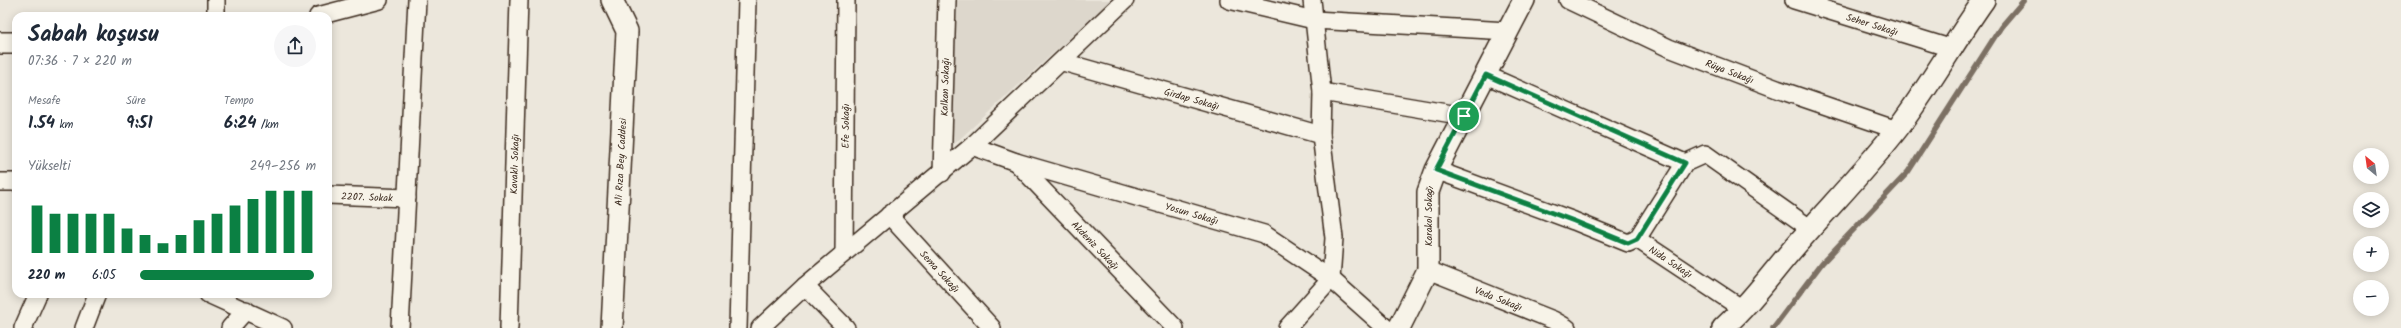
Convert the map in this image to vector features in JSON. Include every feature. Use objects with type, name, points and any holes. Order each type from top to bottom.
[{"type":"street","points":[[216,0],[216,12]]},
{"type":"street","points":[[332,12],[379,0]]},
{"type":"street","points":[[400,328],[418,0]]},
{"type":"street","name":"Kavaklı Sokağı","points":[[509,328],[519,0]]},
{"type":"street","name":"Ali Rıza Bey Caddesi","points":[[612,0],[627,31],[612,328]]},
{"type":"street","points":[[738,328],[747,0]]},
{"type":"street","name":"Efe Sokağı","points":[[844,252],[846,0]]},
{"type":"street","name":"Kalkan Sokağı","points":[[942,173],[948,0]]},
{"type":"street","points":[[760,328],[844,252],[942,173],[1063,62],[1125,0]]},
{"type":"street","points":[[1229,0],[1314,20],[1508,31]]},
{"type":"street","points":[[1287,328],[1331,279],[1334,238],[1321,135],[1322,92],[1312,0]]},
{"type":"street","name":"Karakol Sokağı","points":[[1399,328],[1428,270],[1428,192],[1436,170],[1524,0]]},
{"type":"street","name":"Rüya Sokağı","points":[[1568,0],[1669,48],[1778,89],[1897,130]]},
{"type":"street","name":"Seher Sokağı","points":[[1794,0],[1950,48]]},
{"type":"street","points":[[1723,328],[1744,310],[1811,229],[1897,130],[1920,98],[1950,48],[1984,0]]},
{"type":"street","points":[[0,43],[12,43]]},
{"type":"street","name":"Girdap Sokağı","points":[[1063,62],[1321,135]]},
{"type":"street","points":[[1486,75],[1685,163]]},
{"type":"street","points":[[1322,92],[1464,116]]},
{"type":"street","name":"Yosun Sokağı","points":[[972,146],[1016,162],[1264,234],[1331,279],[1386,328]]},
{"type":"street","points":[[1436,170],[1574,221],[1628,243],[1637,239],[1685,163],[1704,154],[1811,229]]},
{"type":"street","name":"Akdeniz Sokağı","points":[[1016,162],[1175,328]]},
{"type":"street","points":[[0,182],[12,182]]},
{"type":"street","name":"2207. Sokak","points":[[332,195],[407,198]]},
{"type":"street","name":"Sema Sokağı","points":[[889,215],[992,328]]},
{"type":"street","name":"Nida Sokağı","points":[[1637,239],[1744,310]]},
{"type":"street","name":"Veda Sokağı","points":[[1428,270],[1553,320],[1567,328]]},
{"type":"street","points":[[805,286],[846,328]]},
{"type":"street","points":[[23,328],[36,298]]},
{"type":"street","points":[[84,328],[95,298]]},
{"type":"street","points":[[218,298],[283,328]]},
{"type":"street","points":[[230,328],[246,310]]},
{"type":"shaded area","points":[[957,0],[1111,0],[951,147]]},
{"type":"waterway","points":[[1773,328],[1822,263],[1908,172],[2001,27],[2024,0]]},
{"type":"route","points":[[1486,75],[1685,163],[1637,239],[1628,243],[1574,221],[1436,170],[1464,116],[1486,75]]}]
